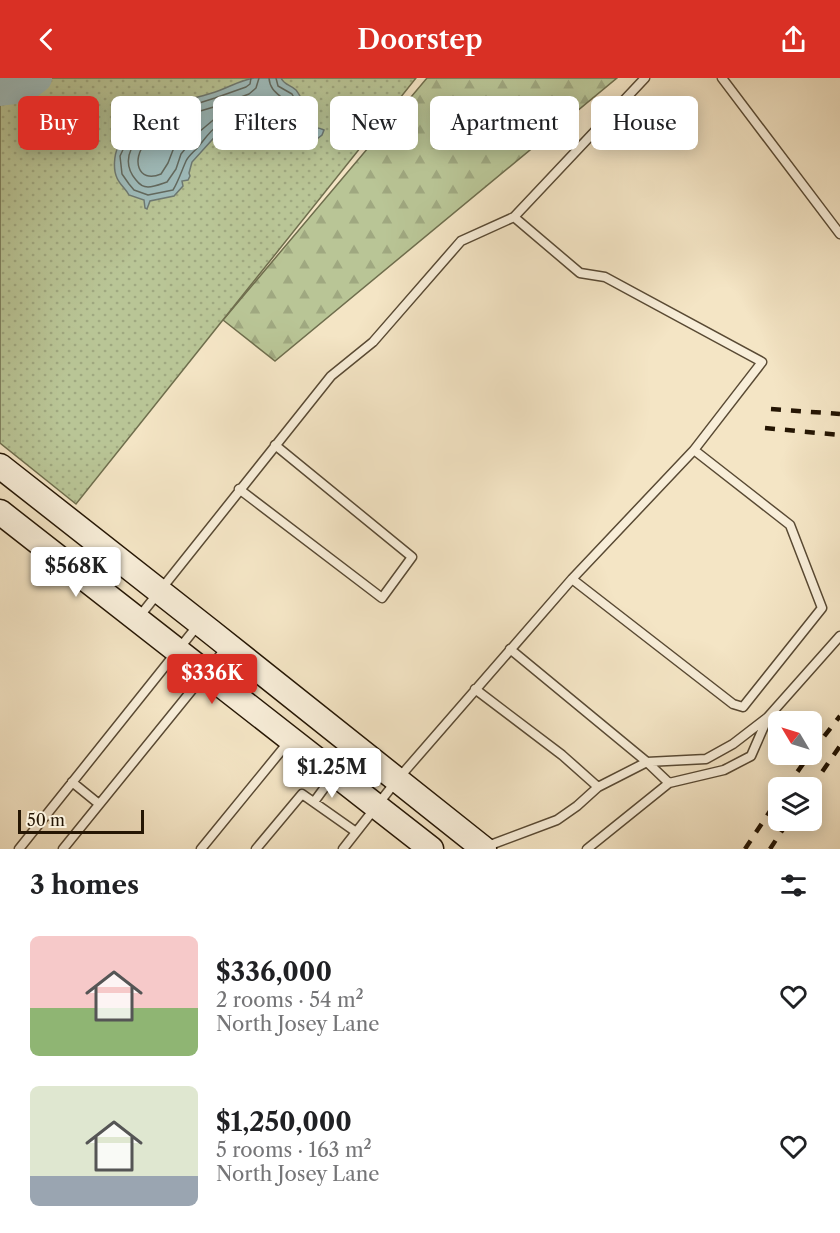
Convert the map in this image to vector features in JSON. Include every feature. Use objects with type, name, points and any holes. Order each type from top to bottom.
[{"type":"main road","points":[[0,466],[483,848]]},
{"type":"main road","points":[[0,512],[431,849]]},
{"type":"lane","points":[[137,619],[331,376],[373,342],[461,241],[514,217],[645,78]]},
{"type":"lane","points":[[722,78],[840,234]]},
{"type":"lane","points":[[346,848],[397,780],[475,689],[572,579],[694,450],[762,362],[605,276],[580,273],[514,217]]},
{"type":"lane","points":[[240,489],[382,598],[412,557],[274,445]]},
{"type":"lane","points":[[572,579],[733,704],[743,707],[822,608],[790,525],[694,450]]},
{"type":"lane","points":[[19,849],[200,622]]},
{"type":"lane","points":[[773,711],[840,636]]},
{"type":"lane","points":[[63,849],[228,645]]},
{"type":"lane","points":[[510,649],[647,762],[669,783]]},
{"type":"lane","points":[[475,689],[562,755],[598,787]]},
{"type":"lane","points":[[483,848],[557,819],[578,806],[598,787],[647,762],[706,759],[733,744],[768,717]]},
{"type":"lane","points":[[587,849],[669,783],[724,770],[751,756],[768,717]]},
{"type":"lane","points":[[201,849],[291,740]]},
{"type":"lane","points":[[314,802],[335,774]]},
{"type":"lane","points":[[72,782],[99,804]]},
{"type":"lane","points":[[256,849],[302,794],[357,832]]},
{"type":"green space","points":[[0,78],[416,78],[402,96],[330,96],[330,150],[359,150],[76,504],[0,443]]},
{"type":"green space","points":[[427,78],[617,78],[595,96],[591,96],[591,100],[579,109],[579,96],[430,96],[430,150],[530,150],[275,361],[223,320],[366,150],[418,150],[418,96],[412,96]]},
{"type":"water","points":[[254,78],[281,78],[300,96],[213,96],[213,139],[192,162],[190,176],[188,180],[182,181],[183,186],[174,196],[150,201],[147,209],[144,200],[129,195],[115,171],[114,162],[117,150],[201,150],[201,96]]},
{"type":"water","points":[[318,128],[324,130],[318,138]]},
{"type":"waterway","points":[[0,91],[23,88],[37,78]]},
{"type":"railway","points":[[771,409],[840,414]]},
{"type":"railway","points":[[765,428],[840,435]]},
{"type":"railway","points":[[822,739],[840,716]]},
{"type":"railway","points":[[819,777],[840,746]]},
{"type":"railway","points":[[794,777],[802,765]]},
{"type":"railway","points":[[745,849],[768,814]]},
{"type":"railway","points":[[770,849],[782,831]]}]
